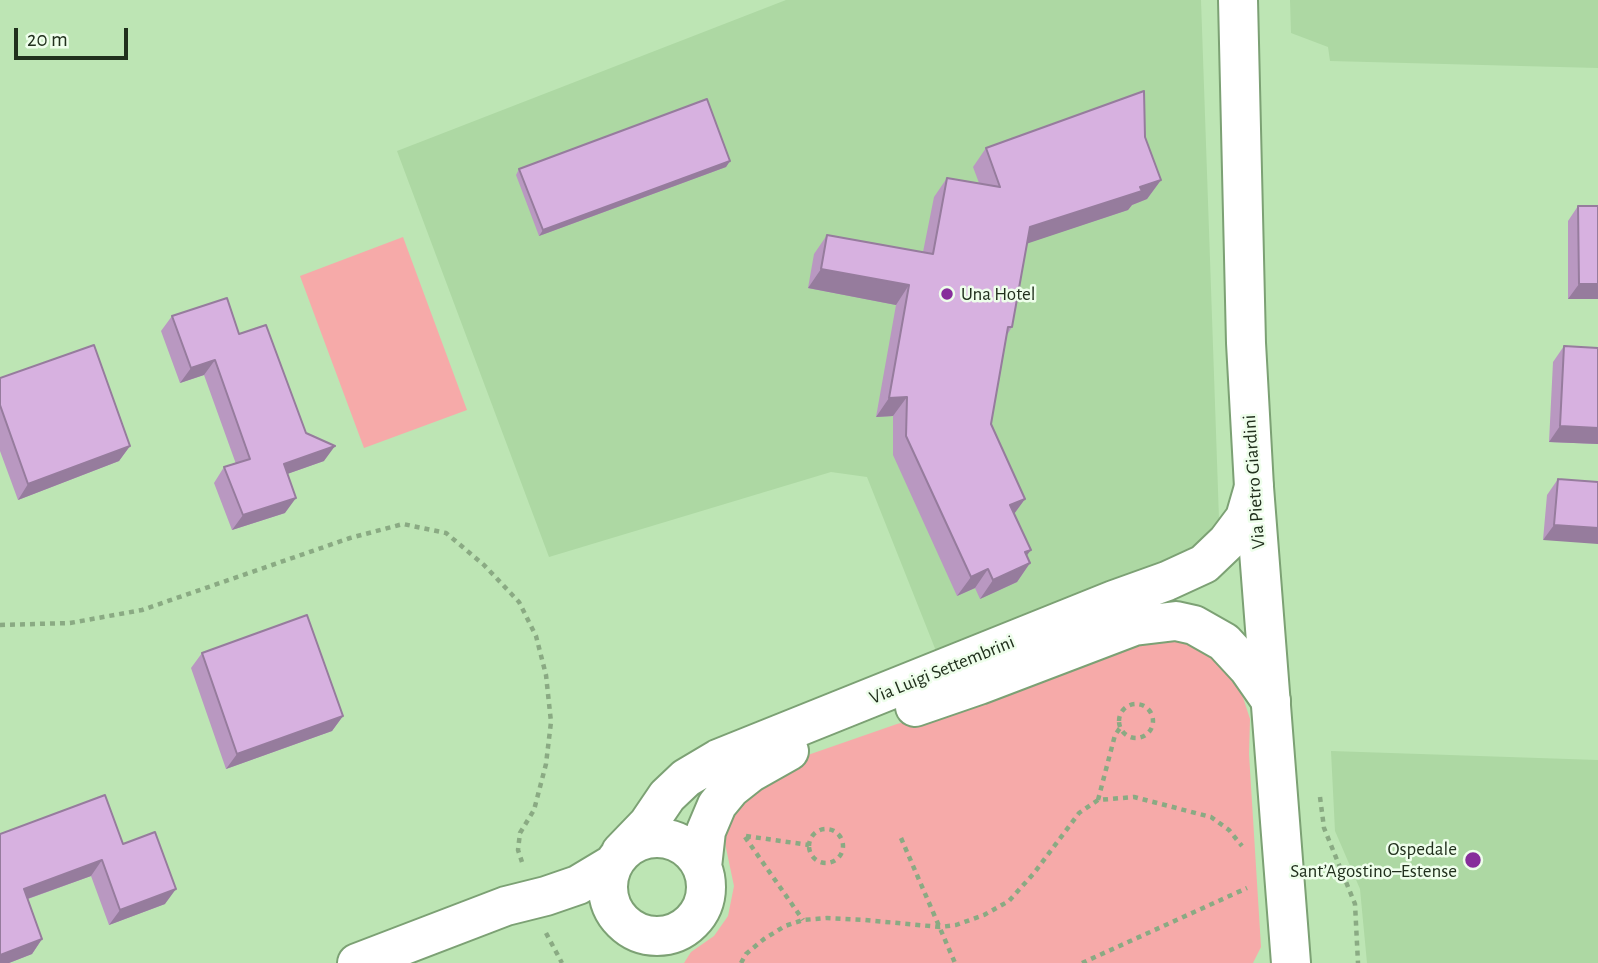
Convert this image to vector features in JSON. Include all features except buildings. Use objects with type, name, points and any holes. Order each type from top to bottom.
[{"type":"street","name":"Via Pietro Giardini","points":[[1238,0],[1246,344],[1254,487],[1284,871],[1287,952]]},
{"type":"street","name":"Via Luigi Settembrini","points":[[357,963],[506,906],[578,885],[617,858],[648,824],[667,796],[686,778],[718,759],[1204,564],[1227,542],[1245,518],[1254,487]]},
{"type":"street","name":"Via Luigi Settembrini","points":[[702,867],[706,831],[717,805],[731,788],[771,760],[799,747],[979,685],[1134,626],[1176,621],[1194,625],[1224,642],[1248,668],[1271,701]]},
{"type":"street","points":[[653,963],[612,908],[608,893],[608,878],[617,858],[635,843],[650,838],[666,838],[681,843],[694,853],[706,880],[706,895],[702,908],[694,920],[683,929],[666,953],[663,963]]},
{"type":"street","name":"Via Luigi Settembrini","points":[[539,898],[578,902],[626,924]]},
{"type":"street","points":[[626,924],[643,934],[657,936],[683,929]]},
{"type":"path","points":[[0,625],[70,623],[142,610],[350,538],[403,524],[446,533],[484,565],[519,602],[536,636],[546,675],[551,722],[546,764],[534,810],[520,833],[517,850],[539,898],[562,963]]},
{"type":"path","points":[[1098,800],[1115,735],[1120,727],[1121,712],[1130,705],[1141,704],[1150,711],[1153,722],[1149,732],[1139,737],[1128,736],[1120,727]]},
{"type":"path","points":[[1318,787],[1324,828],[1355,904],[1358,963]]},
{"type":"path","points":[[741,963],[746,954],[764,939],[785,926],[803,920],[865,919],[940,927],[956,925],[984,915],[1009,901],[1034,873],[1079,813],[1098,800],[1134,797],[1211,817],[1243,847]]},
{"type":"path","points":[[717,805],[745,836],[803,920]]},
{"type":"path","points":[[822,829],[838,833],[843,843],[841,854],[827,863],[812,856],[809,845],[813,835],[822,829]]},
{"type":"path","points":[[745,836],[809,845]]},
{"type":"path","points":[[901,838],[956,963]]},
{"type":"path","points":[[1082,963],[1284,871]]},
{"type":"shaded area","points":[[786,0],[1201,0],[1219,519],[1208,539],[1190,556],[936,651],[867,477],[831,472],[549,557],[397,151]]},
{"type":"shaded area","points":[[1290,0],[1598,0],[1598,68],[1330,61],[1328,47],[1291,33]]},
{"type":"shaded area","points":[[403,237],[467,410],[364,448],[300,276]]},
{"type":"shaded area","points":[[1179,636],[1212,654],[1239,685],[1250,719],[1249,754],[1261,947],[1253,963],[684,963],[691,952],[714,936],[728,916],[734,886],[722,829],[727,817],[782,764],[949,709],[1143,639]]},
{"type":"shaded area","name":"Ospedale Sant’Agostino–Estense","points":[[1331,751],[1598,760],[1598,963],[1367,963],[1360,889],[1335,831]]},
{"type":"place","name":"Una Hotel","points":[[947,294]]},
{"type":"place","name":"Ospedale Sant’Agostino–Estense","points":[[1473,860]]}]
